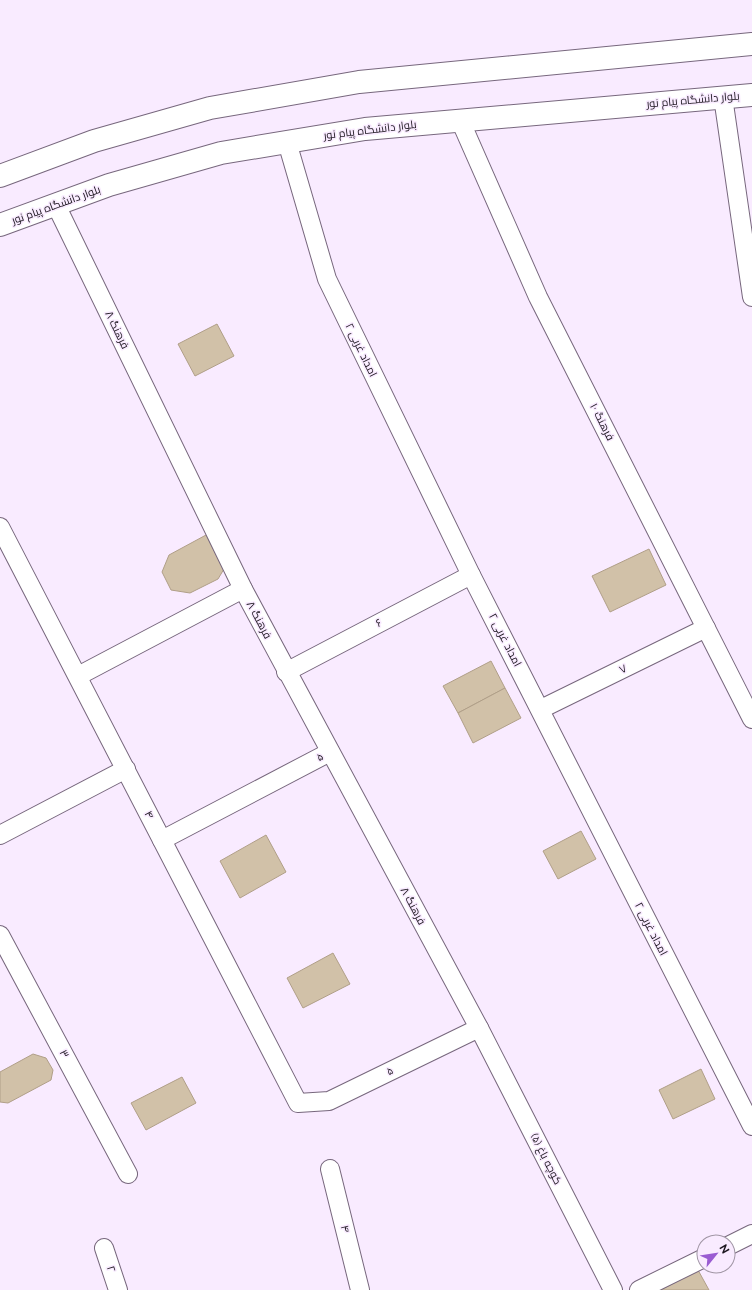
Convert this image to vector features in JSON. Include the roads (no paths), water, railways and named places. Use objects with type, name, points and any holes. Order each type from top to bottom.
[{"type":"street","points":[[0,176],[94,141],[210,108],[359,82],[752,44]]},
{"type":"street","name":"بلوار دانشگاه پیام نور","points":[[0,226],[109,185],[221,154],[287,142],[365,129],[752,95]]},
{"type":"street","points":[[723,97],[752,297]]},
{"type":"street","name":"فرهنگ ۱۰","points":[[460,120],[538,297],[752,719]]},
{"type":"street","name":"امداد غربی ۲","points":[[287,142],[327,279],[471,575],[541,709],[752,1126]]},
{"type":"street","name":"فرهنگ ۸","points":[[56,205],[243,589],[286,672],[479,1028]]},
{"type":"street","name":"۴","points":[[0,527],[298,1103]]},
{"type":"street","name":"۶","points":[[286,672],[471,575]]},
{"type":"street","points":[[78,676],[243,589]]},
{"type":"street","name":"۷","points":[[541,709],[706,628]]},
{"type":"street","name":"۵","points":[[162,840],[330,752]]},
{"type":"street","points":[[0,835],[126,769]]},
{"type":"street","name":"۳","points":[[0,935],[128,1174]]},
{"type":"street","name":"۵","points":[[298,1103],[329,1101],[479,1028]]},
{"type":"street","name":"کوچه باغ (۵)","points":[[479,1028],[613,1290]]},
{"type":"street","name":"۴","points":[[330,1169],[360,1290]]},
{"type":"street","points":[[736,1242],[752,1234]]},
{"type":"street","name":"۲","points":[[104,1248],[118,1290]]},
{"type":"street","points":[[639,1290],[696,1262]]}]
